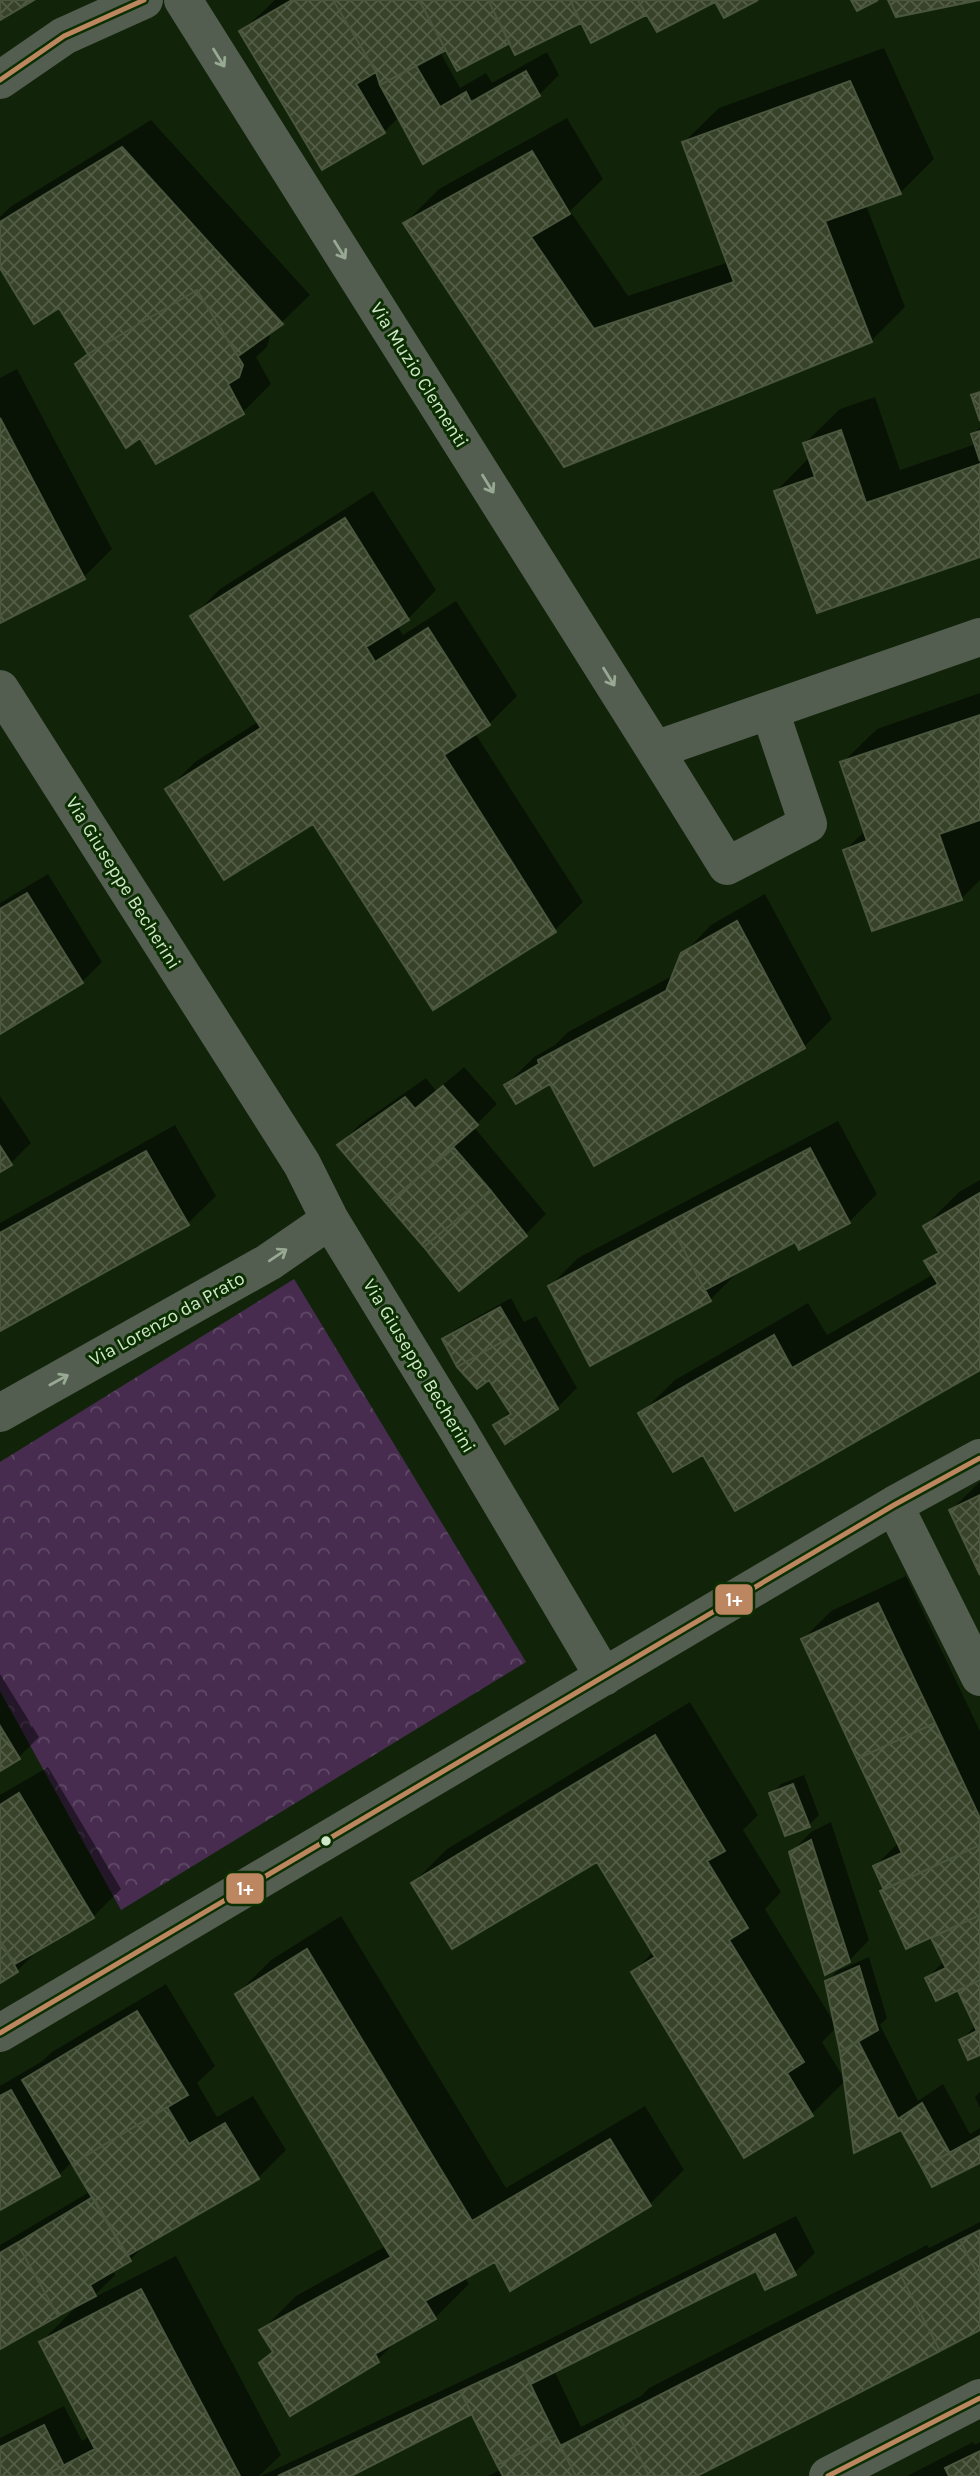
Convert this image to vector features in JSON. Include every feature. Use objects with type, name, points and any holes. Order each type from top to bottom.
[{"type":"street","points":[[0,80],[104,8],[144,0]]},
{"type":"street","name":"Via Muzio Clementi","points":[[183,0],[727,866],[808,824],[770,711]]},
{"type":"street","points":[[655,751],[980,637]]},
{"type":"street","name":"Via Giuseppe Becherini","points":[[0,689],[302,1164],[330,1220],[604,1677]]},
{"type":"street","name":"Via Lorenzo da Prato","points":[[0,1413],[269,1262],[330,1220]]},
{"type":"street","points":[[0,2033],[894,1505],[980,1458]]},
{"type":"street","points":[[894,1505],[980,1677]]},
{"type":"street","points":[[828,2476],[980,2398]]},
{"type":"green space","points":[[294,1279],[526,1662],[121,1910],[0,1691],[0,1462]]},
{"type":"building","points":[[0,0],[34,0],[0,20]]},
{"type":"building","points":[[292,0],[333,0],[376,72],[356,84],[385,133],[322,170],[239,31]]},
{"type":"building","points":[[333,0],[419,0],[446,50],[380,85],[376,72]]},
{"type":"building","points":[[419,0],[488,0],[510,43],[457,71]]},
{"type":"building","points":[[488,0],[570,0],[581,23],[515,55]]},
{"type":"building","points":[[570,0],[638,0],[646,15],[591,43]]},
{"type":"building","points":[[638,0],[714,0],[715,2],[657,32]]},
{"type":"building","points":[[714,0],[758,0],[724,18]]},
{"type":"building","points":[[851,0],[878,0],[857,11]]},
{"type":"building","points":[[888,0],[980,0],[896,17]]},
{"type":"building","points":[[416,66],[440,107],[466,92],[471,102],[526,71],[540,96],[423,164],[380,85]]},
{"type":"building","points":[[850,81],[901,194],[825,221],[872,342],[564,467],[403,223],[532,151],[570,214],[531,237],[594,329],[734,282],[682,142]]},
{"type":"building","points":[[122,147],[283,324],[238,356],[197,290],[88,354],[59,308],[34,324],[0,268],[0,222]]},
{"type":"building","points":[[197,290],[243,365],[239,377],[228,384],[244,414],[156,464],[140,438],[126,448],[75,364]]},
{"type":"building","points":[[980,392],[980,421],[971,395]]},
{"type":"building","points":[[0,418],[85,579],[0,623]]},
{"type":"building","points":[[841,430],[866,503],[980,464],[980,557],[817,613],[774,491],[815,477],[803,443]]},
{"type":"building","points":[[980,431],[980,461],[971,434]]},
{"type":"building","points":[[345,518],[409,620],[366,647],[375,662],[428,628],[490,725],[444,755],[556,932],[433,1010],[313,824],[224,880],[165,789],[261,728],[190,616]]},
{"type":"building","points":[[980,715],[980,820],[939,834],[962,900],[872,931],[843,850],[867,841],[840,762]]},
{"type":"building","points":[[27,893],[83,983],[0,1034],[0,909]]},
{"type":"building","points":[[737,921],[805,1048],[594,1166],[550,1084],[516,1104],[504,1085],[539,1064],[538,1060],[666,991],[681,953]]},
{"type":"building","points":[[443,1086],[478,1125],[387,1204],[337,1145],[405,1097],[415,1109]]},
{"type":"building","points":[[0,1146],[12,1165],[0,1172]]},
{"type":"building","points":[[454,1148],[491,1191],[424,1247],[387,1204]]},
{"type":"building","points":[[810,1148],[850,1223],[799,1250],[795,1242],[705,1290],[669,1222]]},
{"type":"building","points":[[146,1151],[189,1225],[0,1331],[0,1233]]},
{"type":"building","points":[[491,1191],[527,1236],[459,1291],[424,1247]]},
{"type":"building","points":[[980,1193],[980,1370],[735,1511],[703,1455],[673,1472],[638,1413],[774,1335],[792,1368],[938,1284],[924,1261],[939,1253],[923,1226]]},
{"type":"building","points":[[669,1222],[711,1301],[590,1366],[548,1286]]},
{"type":"building","points":[[500,1307],[516,1334],[457,1367],[442,1339]]},
{"type":"building","points":[[516,1334],[558,1409],[505,1444],[493,1425],[511,1414],[489,1380],[477,1389],[457,1367]]},
{"type":"building","points":[[980,1495],[980,1575],[949,1510]]},
{"type":"building","points":[[878,1603],[935,1723],[857,1759],[801,1639]]},
{"type":"building","points":[[935,1723],[980,1818],[980,1845],[884,1890],[873,1866],[902,1853],[857,1759]]},
{"type":"building","points":[[0,1726],[20,1759],[0,1771]]},
{"type":"building","points":[[655,1735],[725,1851],[707,1861],[748,1928],[729,1940],[804,2062],[787,2073],[813,2116],[744,2158],[631,1972],[655,1957],[597,1862],[452,1949],[411,1883]]},
{"type":"building","points":[[793,1784],[810,1827],[785,1836],[769,1793]]},
{"type":"building","points":[[19,1793],[94,1918],[15,1964],[0,1940],[0,1805]]},
{"type":"building","points":[[811,1840],[850,1962],[825,1975],[789,1852]]},
{"type":"building","points":[[980,1845],[980,1915],[906,1949],[880,1891]]},
{"type":"building","points":[[980,1915],[980,1980],[936,2001],[925,1978],[946,1968],[931,1938]]},
{"type":"building","points":[[0,1940],[18,1972],[0,1983]]},
{"type":"building","points":[[307,1949],[472,2221],[610,2139],[651,2206],[510,2291],[495,2262],[425,2301],[436,2319],[375,2354],[379,2362],[290,2416],[259,2363],[273,2352],[259,2330],[391,2257],[235,1994]]},
{"type":"building","points":[[859,1966],[878,2030],[840,2052],[825,1981]]},
{"type":"building","points":[[980,1980],[980,2055],[968,2060],[959,2040],[977,2031],[958,1991]]},
{"type":"building","points":[[137,2011],[188,2095],[72,2164],[22,2080]]},
{"type":"building","points":[[858,2041],[898,2119],[922,2103],[950,2153],[922,2168],[901,2130],[854,2153],[840,2052]]},
{"type":"building","points":[[11,2090],[60,2176],[0,2210],[0,2096]]},
{"type":"building","points":[[167,2107],[189,2144],[225,2123],[259,2179],[127,2256],[72,2164]]},
{"type":"building","points":[[980,2136],[980,2163],[932,2187],[922,2168]]},
{"type":"building","points":[[93,2197],[131,2261],[90,2285],[96,2296],[58,2316],[17,2243]]},
{"type":"building","points":[[980,2230],[980,2279],[960,2240]]},
{"type":"building","points":[[775,2234],[796,2275],[765,2290],[756,2271],[531,2384],[520,2363]]},
{"type":"building","points":[[960,2240],[980,2279],[980,2330],[940,2351],[899,2272]]},
{"type":"building","points":[[17,2243],[58,2316],[0,2349],[0,2253]]},
{"type":"building","points":[[899,2272],[940,2351],[697,2476],[649,2476],[619,2416]]},
{"type":"building","points":[[141,2289],[240,2476],[44,2476],[95,2449],[39,2342]]},
{"type":"building","points":[[520,2363],[555,2435],[497,2465],[460,2391]]},
{"type":"building","points":[[460,2391],[472,2414],[351,2476],[278,2476]]},
{"type":"building","points":[[619,2416],[649,2476],[576,2476],[560,2446]]},
{"type":"building","points":[[44,2425],[64,2466],[44,2476],[0,2476],[0,2447]]},
{"type":"building","points":[[555,2435],[576,2476],[503,2476],[497,2465]]},
{"type":"building","points":[[980,2451],[980,2476],[949,2476],[945,2468]]},
{"type":"transit line","name":"1+","points":[[0,80],[64,36],[144,0]]},
{"type":"transit line","name":"1+","points":[[0,2033],[894,1505],[980,1458]]},
{"type":"transit line","name":"1+","points":[[828,2476],[980,2398]]}]
